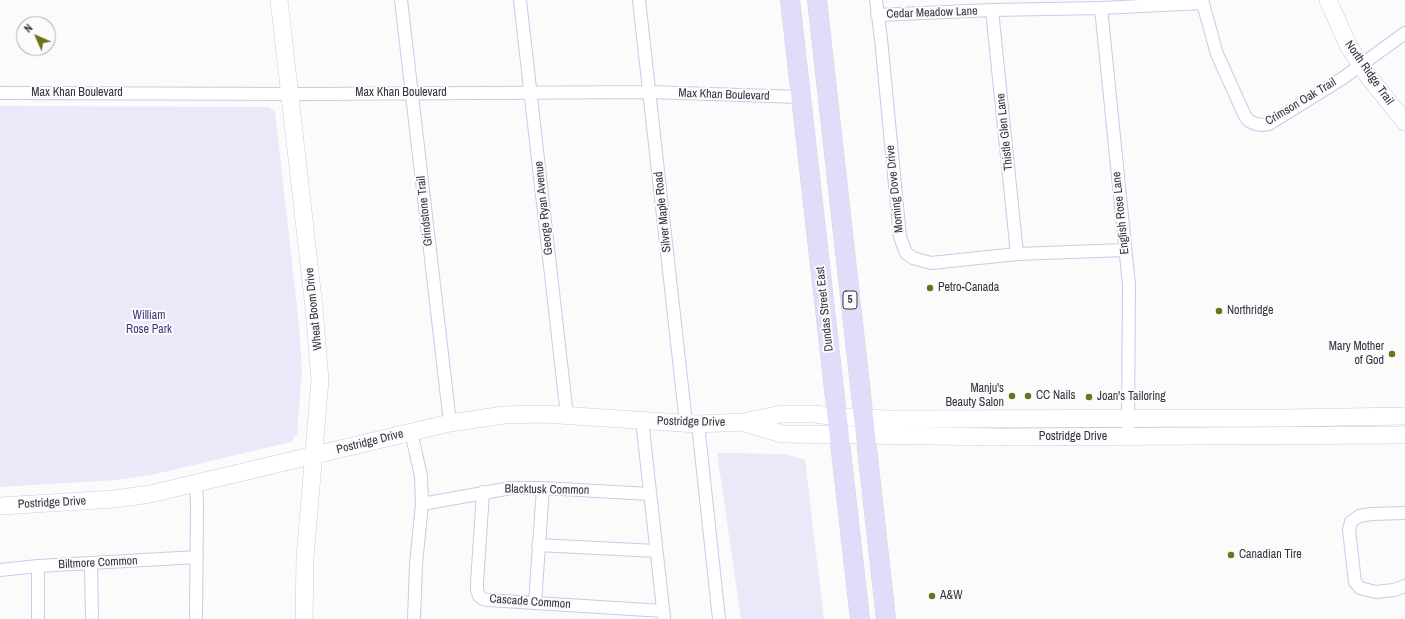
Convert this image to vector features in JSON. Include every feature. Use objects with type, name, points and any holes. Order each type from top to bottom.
[{"type":"main road","name":"Dundas Street East","points":[[790,0],[860,619]]},
{"type":"main road","name":"5","points":[[817,0],[886,619]]},
{"type":"street","name":"Wheat Boom Drive","points":[[279,0],[320,380],[305,558],[304,619]]},
{"type":"street","name":"Grindstone Trail","points":[[401,0],[450,423]]},
{"type":"street","name":"George Ryan Avenue","points":[[520,0],[567,416]]},
{"type":"street","name":"Silver Maple Road","points":[[639,0],[692,424],[719,619]]},
{"type":"street","name":"Morning Dove Drive","points":[[876,0],[882,47],[900,237],[906,253],[913,258],[931,263],[1017,254],[1125,250]]},
{"type":"street","name":"North Ridge Trail","points":[[1328,0],[1348,45],[1368,76],[1405,122]]},
{"type":"street","name":"Cedar Meadow Lane","points":[[877,15],[992,10],[1101,8],[1202,2]]},
{"type":"street","name":"Crimson Oak Trail","points":[[1202,2],[1217,54],[1249,122],[1262,125],[1269,124],[1361,65]]},
{"type":"street","name":"English Rose Lane","points":[[1101,8],[1129,285],[1128,437]]},
{"type":"street","name":"Thistle Glen Lane","points":[[992,10],[1017,254]]},
{"type":"street","points":[[1361,65],[1405,33]]},
{"type":"street","name":"Max Khan Boulevard","points":[[0,93],[289,94],[650,92],[801,97]]},
{"type":"street","name":"Postridge Drive","points":[[0,506],[120,499],[150,494],[450,423],[504,415],[543,414],[692,424],[743,422],[782,434],[838,426],[864,426],[1003,437],[1405,435]]},
{"type":"street","name":"Postridge Drive","points":[[864,426],[889,419],[1284,418],[1405,416]]},
{"type":"street","name":"Cascade Common","points":[[483,492],[477,568],[477,590],[479,596],[483,599],[535,602],[663,615],[642,420]]},
{"type":"street","points":[[411,432],[421,476],[422,504],[416,564],[414,619]]},
{"type":"street","points":[[196,484],[196,619]]},
{"type":"street","name":"Blacktusk Common","points":[[422,504],[511,488],[543,488],[650,494]]},
{"type":"street","points":[[535,602],[543,488]]},
{"type":"street","points":[[1405,513],[1371,514],[1359,516],[1351,522],[1349,530],[1355,582],[1360,588],[1376,592],[1394,590],[1405,586]]},
{"type":"street","points":[[538,545],[656,551]]},
{"type":"street","name":"Biltmore Common","points":[[0,570],[38,566],[197,557]]},
{"type":"street","points":[[91,564],[92,619]]},
{"type":"street","points":[[38,566],[38,619]]},
{"type":"green space","name":"William Rose Park","points":[[0,106],[269,107],[275,112],[298,315],[302,370],[297,434],[291,442],[151,475],[116,480],[0,487]]},
{"type":"green space","points":[[717,453],[786,454],[805,460],[824,619],[741,619]]},
{"type":"place","name":"Petro-Canada","points":[[930,288]]},
{"type":"place","name":"Northridge","points":[[1219,311]]},
{"type":"place","name":"Mary Mother of God","points":[[1392,354]]},
{"type":"place","name":"Manju's Beauty Salon","points":[[1012,396]]},
{"type":"place","name":"CC Nails","points":[[1028,396]]},
{"type":"place","name":"Joan's Tailoring","points":[[1089,397]]},
{"type":"place","name":"Canadian Tire","points":[[1231,555]]},
{"type":"place","name":"A&W","points":[[932,596]]}]
